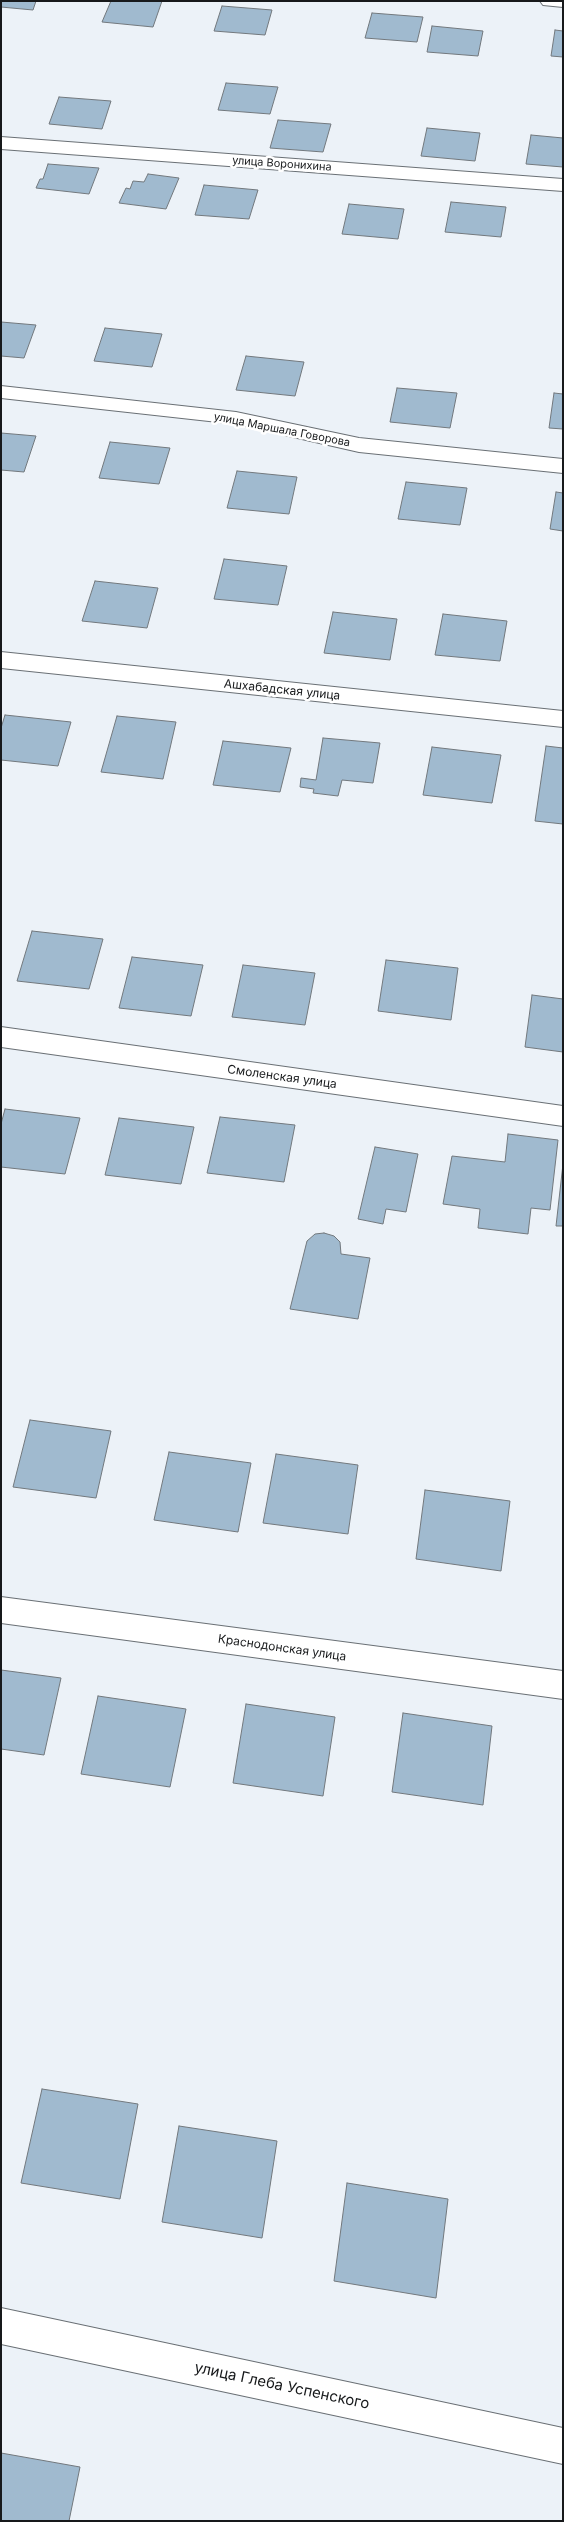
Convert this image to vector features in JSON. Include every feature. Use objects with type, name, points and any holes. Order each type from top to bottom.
[{"type":"street","points":[[549,1],[563,2]]},
{"type":"street","name":"улица Воронихина","points":[[1,142],[563,184]]},
{"type":"street","name":"улица Маршала Говорова","points":[[1,392],[236,418],[359,445],[563,466]]},
{"type":"street","name":"Ашхабадская улица","points":[[1,660],[563,719]]},
{"type":"street","name":"Смоленская улица","points":[[1,1037],[563,1116]]},
{"type":"street","name":"Краснодонская улица","points":[[1,1610],[563,1685]]},
{"type":"street","name":"улица Глеба Успенского","points":[[1,2326],[563,2446]]},
{"type":"building","points":[[1,1],[36,1],[33,10],[1,7]]},
{"type":"building","points":[[111,1],[162,1],[153,27],[102,22]]},
{"type":"building","points":[[222,6],[272,10],[265,35],[214,31]]},
{"type":"building","points":[[372,13],[423,17],[417,42],[365,38]]},
{"type":"building","points":[[432,26],[483,31],[478,56],[427,52]]},
{"type":"building","points":[[555,30],[563,31],[563,57],[551,56]]},
{"type":"building","points":[[226,83],[278,87],[270,114],[218,110]]},
{"type":"building","points":[[59,97],[111,101],[102,129],[49,124]]},
{"type":"building","points":[[278,120],[331,124],[323,152],[270,148]]},
{"type":"building","points":[[427,128],[480,133],[475,161],[421,156]]},
{"type":"building","points":[[531,135],[563,138],[563,167],[526,164]]},
{"type":"building","points":[[48,164],[99,168],[89,194],[36,188],[40,179],[43,179]]},
{"type":"building","points":[[148,174],[179,178],[166,209],[119,203],[126,188],[130,189],[133,181],[144,182]]},
{"type":"building","points":[[204,185],[258,190],[249,219],[195,215]]},
{"type":"building","points":[[451,202],[506,207],[501,237],[445,232]]},
{"type":"building","points":[[349,204],[404,209],[398,239],[342,234]]},
{"type":"building","points":[[1,322],[36,325],[24,358],[1,356]]},
{"type":"building","points":[[105,328],[162,334],[152,367],[94,361]]},
{"type":"building","points":[[246,356],[304,362],[295,396],[236,390]]},
{"type":"building","points":[[397,388],[457,393],[450,428],[390,422]]},
{"type":"building","points":[[554,393],[563,394],[563,429],[549,428]]},
{"type":"building","points":[[1,433],[36,436],[24,472],[1,470]]},
{"type":"building","points":[[110,442],[170,448],[159,484],[99,478]]},
{"type":"building","points":[[237,471],[297,477],[289,514],[227,508]]},
{"type":"building","points":[[406,482],[467,488],[460,525],[398,519]]},
{"type":"building","points":[[556,492],[563,493],[563,531],[550,529]]},
{"type":"building","points":[[224,559],[287,566],[278,605],[214,599]]},
{"type":"building","points":[[95,581],[158,588],[147,628],[82,621]]},
{"type":"building","points":[[333,612],[397,619],[390,660],[324,653]]},
{"type":"building","points":[[443,614],[507,621],[500,661],[435,655]]},
{"type":"building","points":[[5,715],[71,722],[58,766],[1,760],[1,728]]},
{"type":"building","points":[[117,716],[176,722],[163,779],[101,772]]},
{"type":"building","points":[[323,738],[380,743],[373,783],[342,780],[338,796],[313,793],[314,789],[300,787],[301,778],[316,780]]},
{"type":"building","points":[[223,741],[291,748],[280,792],[213,785]]},
{"type":"building","points":[[546,746],[563,748],[563,824],[535,821]]},
{"type":"building","points":[[432,747],[501,755],[492,803],[423,795]]},
{"type":"building","points":[[32,931],[103,939],[89,989],[17,981]]},
{"type":"building","points":[[132,957],[203,965],[191,1016],[119,1008]]},
{"type":"building","points":[[386,960],[458,968],[451,1020],[378,1011]]},
{"type":"building","points":[[243,965],[315,973],[305,1025],[232,1017]]},
{"type":"building","points":[[532,995],[563,999],[563,1052],[525,1047]]},
{"type":"building","points":[[5,1109],[80,1118],[65,1174],[1,1167],[1,1124]]},
{"type":"building","points":[[220,1117],[295,1125],[284,1182],[207,1173]]},
{"type":"building","points":[[119,1118],[194,1127],[181,1184],[105,1175]]},
{"type":"building","points":[[508,1134],[558,1140],[550,1210],[531,1208],[528,1234],[478,1228],[480,1209],[443,1204],[452,1156],[505,1162]]},
{"type":"building","points":[[375,1147],[418,1154],[406,1212],[386,1209],[383,1224],[358,1219]]},
{"type":"building","points":[[563,1164],[563,1226],[556,1226]]},
{"type":"building","points":[[324,1233],[334,1236],[340,1242],[341,1254],[370,1258],[358,1319],[290,1309],[307,1241],[315,1234]]},
{"type":"building","points":[[30,1420],[111,1431],[96,1498],[13,1487]]},
{"type":"building","points":[[169,1452],[251,1463],[238,1532],[154,1520]]},
{"type":"building","points":[[276,1454],[358,1465],[348,1534],[263,1523]]},
{"type":"building","points":[[425,1490],[510,1501],[501,1571],[416,1559]]},
{"type":"building","points":[[1,1670],[61,1678],[44,1755],[1,1749]]},
{"type":"building","points":[[98,1696],[186,1709],[170,1787],[81,1774]]},
{"type":"building","points":[[246,1704],[335,1717],[323,1796],[233,1783]]},
{"type":"building","points":[[403,1713],[492,1726],[483,1805],[392,1792]]},
{"type":"building","points":[[42,2089],[138,2104],[120,2199],[21,2183]]},
{"type":"building","points":[[179,2126],[277,2141],[262,2238],[162,2222]]},
{"type":"building","points":[[347,2183],[448,2199],[436,2298],[334,2281]]},
{"type":"building","points":[[1,2453],[80,2467],[69,2521],[1,2521]]}]
